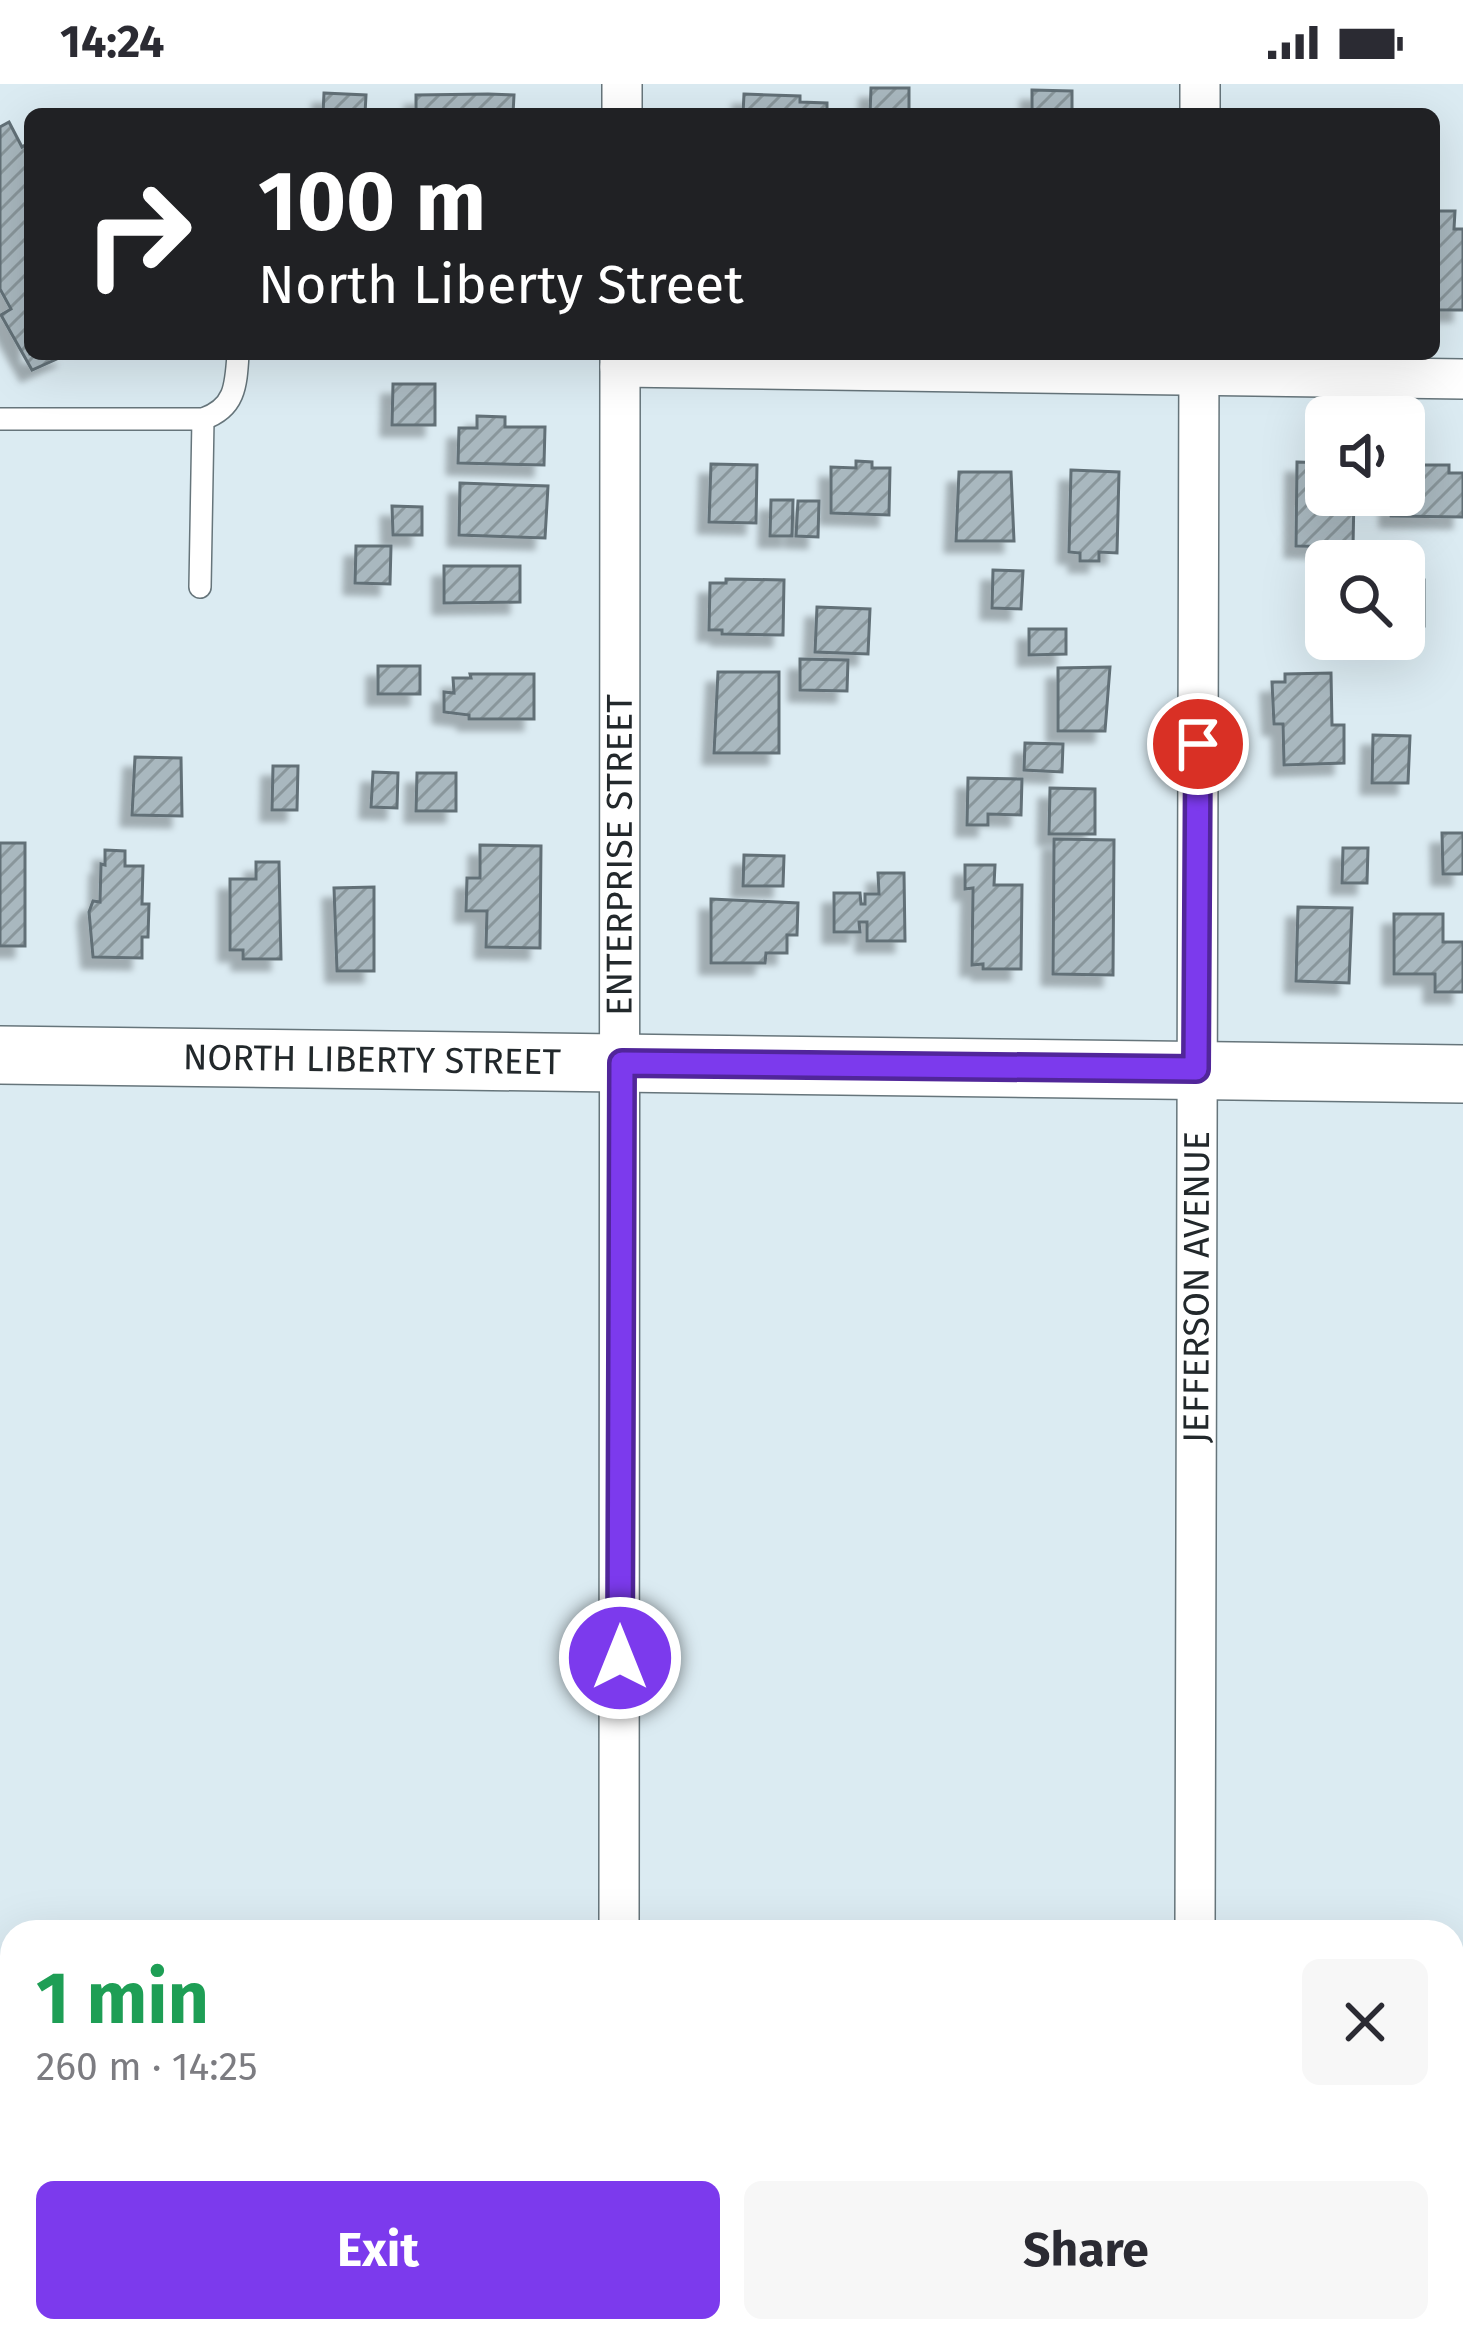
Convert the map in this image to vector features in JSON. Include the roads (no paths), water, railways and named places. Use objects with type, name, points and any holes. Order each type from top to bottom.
[{"type":"main road","name":"NORTH LIBERTY STREET","points":[[0,1055],[1463,1074]]},
{"type":"street","points":[[620,360],[1199,364],[1463,379]]},
{"type":"street","name":"ENTERPRISE STREET","points":[[619,1920],[620,360]]},
{"type":"street","name":"JEFFERSON AVENUE","points":[[1195,1920],[1199,364]]},
{"type":"lane","points":[[0,418],[203,419],[230,402],[237,360]]},
{"type":"lane","points":[[200,586],[203,419]]}]
